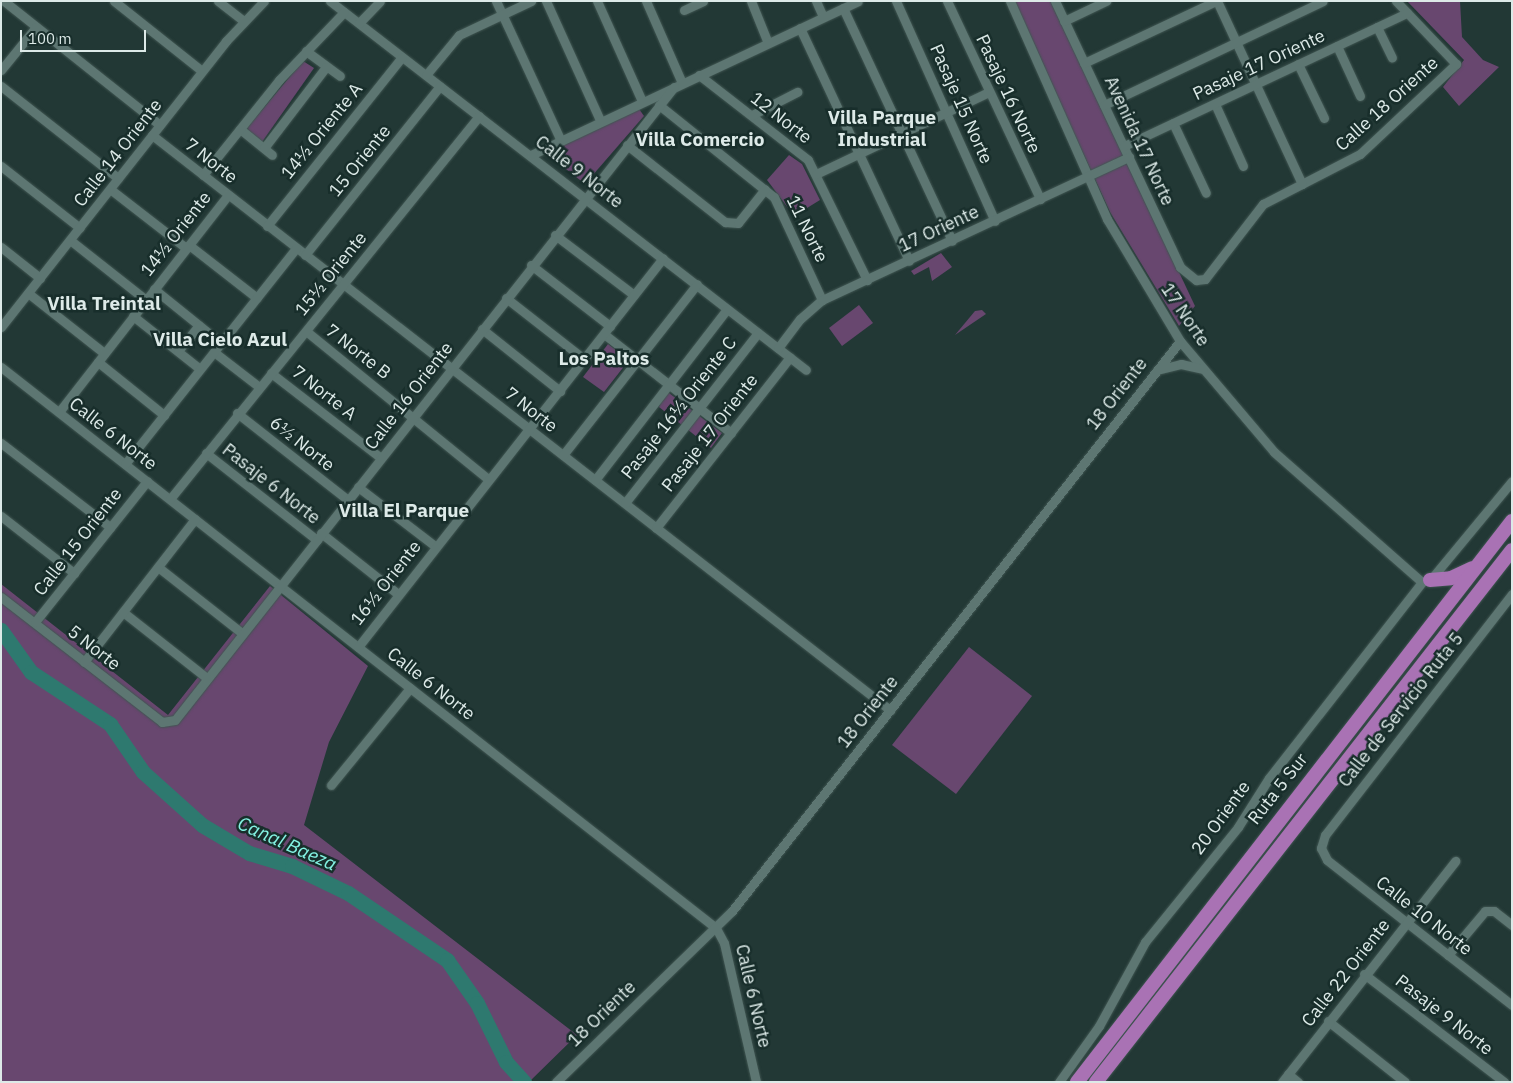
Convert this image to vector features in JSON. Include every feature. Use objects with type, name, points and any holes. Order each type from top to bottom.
[{"type":"highway","name":"Ruta 5 Sur","points":[[1077,1082],[1512,521]]},
{"type":"highway","name":"Ruta 5 Sur","points":[[1096,1082],[1512,550]]},
{"type":"highway","points":[[1426,581],[1451,578],[1479,563]]},
{"type":"street","points":[[4,1],[160,124]]},
{"type":"street","points":[[114,1],[202,71]]},
{"type":"street","points":[[218,1],[244,21]]},
{"type":"street","name":"Calle 14 Oriente","points":[[1,327],[202,71],[244,21],[264,1]]},
{"type":"street","name":"Calle 9 Norte","points":[[330,1],[806,370]]},
{"type":"street","points":[[359,23],[380,1]]},
{"type":"street","points":[[496,1],[560,139]]},
{"type":"street","points":[[426,75],[456,38],[531,1]]},
{"type":"street","points":[[546,1],[600,120]]},
{"type":"street","points":[[597,1],[642,101]]},
{"type":"street","points":[[646,1],[678,85]]},
{"type":"street","points":[[684,10],[703,1]]},
{"type":"street","points":[[751,1],[768,43]]},
{"type":"street","points":[[816,1],[823,17]]},
{"type":"street","name":"Calle 16 Oriente","points":[[531,155],[600,120],[858,1]]},
{"type":"street","name":"Pasaje 15 Norte","points":[[896,1],[948,112],[995,220]]},
{"type":"street","name":"Pasaje 16 Norte","points":[[947,1],[1040,200]]},
{"type":"street","name":"17 Norte","points":[[1010,1],[1091,175],[1107,219],[1180,341],[1306,484],[1426,581]]},
{"type":"street","name":"Avenida 17 Norte","points":[[1055,1],[1180,267],[1196,280],[1206,279]]},
{"type":"street","points":[[1064,21],[1106,1]]},
{"type":"street","points":[[1084,63],[1216,1],[1302,184]]},
{"type":"street","points":[[1104,105],[1323,1]]},
{"type":"street","points":[[1396,1],[1407,13]]},
{"type":"street","points":[[842,8],[952,241]]},
{"type":"street","points":[[203,175],[306,51],[344,12]]},
{"type":"street","name":"Pasaje 17 Oriente","points":[[1124,146],[1407,13]]},
{"type":"street","name":"Calle 18 Oriente","points":[[1206,279],[1259,208],[1360,154],[1456,64],[1407,13]]},
{"type":"street","points":[[1,70],[36,27]]},
{"type":"street","points":[[1377,27],[1392,58]]},
{"type":"street","points":[[800,28],[909,261]]},
{"type":"street","points":[[1338,46],[1360,96]]},
{"type":"street","points":[[306,51],[340,76]]},
{"type":"street","name":"14½ Oriente A","points":[[267,226],[402,57]]},
{"type":"street","points":[[1298,64],[1324,118]]},
{"type":"street","points":[[264,148],[326,67]]},
{"type":"street","name":"12 Norte","points":[[700,75],[805,157],[816,174],[867,280]]},
{"type":"street","name":"Calle 16 Oriente","points":[[168,723],[208,678],[555,234],[659,105],[678,85]]},
{"type":"street","points":[[1,86],[118,178]]},
{"type":"street","name":"15 Oriente","points":[[305,256],[440,86]]},
{"type":"street","points":[[752,115],[797,92]]},
{"type":"street","points":[[816,174],[989,92]]},
{"type":"street","points":[[1215,104],[1243,166]]},
{"type":"street","name":"11 Norte","points":[[659,105],[765,189],[780,207],[822,300]]},
{"type":"street","name":"15½ Oriente","points":[[170,499],[258,386],[344,286],[479,116]]},
{"type":"street","points":[[1173,123],[1206,193]]},
{"type":"street","points":[[240,129],[272,155]]},
{"type":"street","name":"7 Norte","points":[[152,135],[890,710]]},
{"type":"street","points":[[627,145],[725,222],[738,223],[765,189]]},
{"type":"street","name":"17 Oriente","points":[[778,348],[800,319],[822,300],[1129,157]]},
{"type":"street","points":[[1,166],[80,228]]},
{"type":"street","points":[[110,189],[257,298]]},
{"type":"street","name":"14½ Oriente","points":[[59,412],[228,195]]},
{"type":"street","points":[[555,234],[634,295]]},
{"type":"street","points":[[70,240],[146,300]]},
{"type":"street","points":[[1,248],[40,278]]},
{"type":"street","points":[[125,464],[296,248]]},
{"type":"street","name":"16½ Oriente","points":[[358,647],[487,478],[560,391],[663,258]]},
{"type":"street","points":[[531,265],[610,326]]},
{"type":"street","points":[[563,455],[697,284]]},
{"type":"street","points":[[154,289],[221,342]]},
{"type":"street","points":[[28,293],[104,353]]},
{"type":"street","points":[[506,298],[584,360]]},
{"type":"street","points":[[595,480],[727,308]]},
{"type":"street","points":[[133,316],[200,369]]},
{"type":"street","points":[[178,351],[199,325]]},
{"type":"street","points":[[482,329],[560,391]]},
{"type":"street","name":"7 Norte B","points":[[306,331],[487,478]]},
{"type":"street","name":"Pasaje 16½ Oriente C","points":[[625,503],[758,333]]},
{"type":"street","points":[[604,334],[730,433]]},
{"type":"street","name":"18 Oriente","points":[[556,1082],[716,928],[1180,341]]},
{"type":"street","points":[[214,352],[258,386]]},
{"type":"street","name":"Pasaje 17 Oriente","points":[[656,528],[790,357]]},
{"type":"street","points":[[98,362],[164,415]]},
{"type":"street","points":[[1156,370],[1181,364],[1204,370]]},
{"type":"street","name":"Calle 6 Norte","points":[[1,367],[716,928],[724,943],[756,1082]]},
{"type":"street","name":"7 Norte A","points":[[271,373],[381,458]]},
{"type":"street","name":"6½ Norte","points":[[237,413],[348,500]]},
{"type":"street","points":[[1,443],[110,527]]},
{"type":"street","name":"Pasaje 6 Norte","points":[[206,453],[398,594]]},
{"type":"street","name":"Calle 15 Oriente","points":[[35,622],[147,481]]},
{"type":"street","points":[[1426,581],[1512,481]]},
{"type":"street","points":[[358,487],[435,546]]},
{"type":"street","points":[[1,516],[74,573]]},
{"type":"street","points":[[84,662],[196,520]]},
{"type":"street","points":[[158,567],[242,633]]},
{"type":"street","name":"20 Oriente","points":[[1059,1082],[1099,1026],[1145,942],[1238,827],[1269,778],[1426,581]]},
{"type":"street","name":"Calle de Servicio Ruta 5","points":[[1321,848],[1325,835],[1512,594]]},
{"type":"street","name":"5 Norte","points":[[1,596],[84,662],[168,723]]},
{"type":"street","points":[[123,612],[208,678]]},
{"type":"street","points":[[331,785],[410,688]]},
{"type":"street","name":"Calle 10 Norte","points":[[1321,848],[1327,860],[1512,1005]]},
{"type":"street","name":"Calle 22 Oriente","points":[[1282,1082],[1364,974],[1455,861]]},
{"type":"street","points":[[1448,955],[1482,912],[1494,911],[1512,925]]},
{"type":"street","name":"Pasaje 9 Norte","points":[[1364,974],[1504,1082]]},
{"type":"street","points":[[1328,1021],[1405,1082]]},
{"type":"street","points":[[1288,1074],[1298,1082]]},
{"type":"shaded area","points":[[1013,1],[1051,1],[1195,306],[1179,326],[1110,212]]},
{"type":"shaded area","points":[[1407,1],[1460,1],[1462,37],[1483,60],[1499,67],[1459,106],[1443,87],[1464,60]]},
{"type":"shaded area","points":[[303,61],[314,68],[262,142],[246,129]]},
{"type":"shaded area","points":[[639,109],[644,116],[585,184],[543,151]]},
{"type":"shaded area","points":[[789,155],[802,164],[820,200],[794,216],[767,180]]},
{"type":"shaded area","points":[[941,253],[952,267],[932,281],[929,267],[914,275],[911,271]]},
{"type":"shaded area","points":[[859,305],[873,323],[842,346],[829,328]]},
{"type":"shaded area","points":[[982,310],[986,314],[955,335],[975,311]]},
{"type":"shaded area","points":[[608,344],[629,360],[604,392],[583,377]]},
{"type":"shaded area","points":[[665,390],[722,433],[711,448],[659,407]]},
{"type":"shaded area","points":[[1,584],[168,715],[270,586],[368,666],[329,742],[304,825],[577,1035],[529,1082],[1,1082]]},
{"type":"shaded area","points":[[969,647],[1032,696],[956,794],[892,745]]},
{"type":"waterway","name":"Canal Baeza","points":[[1,630],[31,672],[110,724],[143,772],[202,825],[249,853],[292,866],[348,893],[447,960],[477,1003],[506,1062],[524,1082]]},
{"type":"district","name":"Villa Parque Industrial","points":[[882,129]]},
{"type":"district","name":"Villa Comercio","points":[[700,140]]},
{"type":"district","name":"Villa Treintal","points":[[104,304]]},
{"type":"district","name":"Villa Cielo Azul","points":[[220,340]]},
{"type":"district","name":"Los Paltos","points":[[604,359]]},
{"type":"district","name":"Villa El Parque","points":[[404,511]]}]
